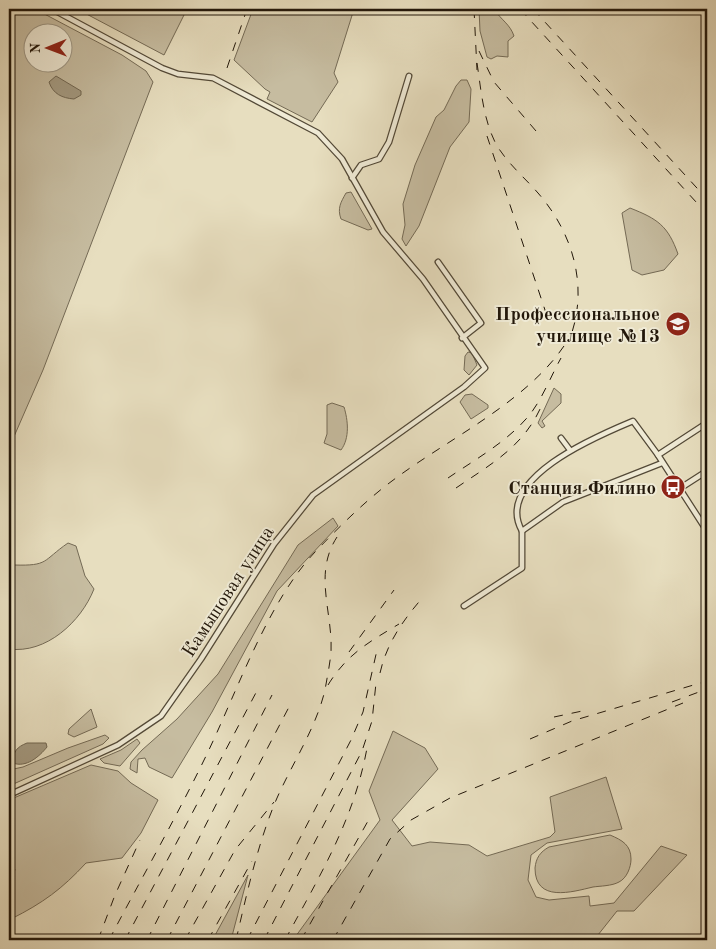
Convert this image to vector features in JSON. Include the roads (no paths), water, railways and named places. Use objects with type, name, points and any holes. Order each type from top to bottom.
[{"type":"street","points":[[52,9],[162,68],[178,74],[213,78],[318,133],[342,159],[383,232],[423,279],[462,338],[481,323],[438,262]]},
{"type":"street","points":[[352,178],[361,165],[379,159],[389,142],[409,76]]},
{"type":"street","name":"Камышовая улица","points":[[9,795],[118,745],[161,716],[201,659],[274,544],[313,495],[464,386],[485,368],[462,338]]},
{"type":"street","points":[[464,606],[522,568],[522,531],[516,519],[517,501],[553,461],[570,450],[633,421],[706,525],[707,531]]},
{"type":"street","points":[[658,455],[707,423]]},
{"type":"street","points":[[561,438],[570,450]]},
{"type":"street","points":[[522,531],[563,502],[662,463]]},
{"type":"street","points":[[679,489],[707,471]]},
{"type":"railway","points":[[227,68],[247,9]]},
{"type":"railway","points":[[474,9],[477,70]]},
{"type":"railway","points":[[520,9],[707,214]]},
{"type":"railway","points":[[533,9],[707,199]]},
{"type":"railway","points":[[479,51],[494,82],[536,131]]},
{"type":"railway","points":[[477,63],[485,114],[496,144],[510,164],[538,193],[550,209],[569,243],[574,261],[578,299],[576,319],[570,338]]},
{"type":"railway","points":[[487,136],[548,319]]},
{"type":"railway","points":[[109,940],[195,779],[254,649],[282,596],[298,573],[334,532],[385,486],[494,413],[517,395],[558,354],[573,331]]},
{"type":"railway","points":[[448,478],[492,448],[523,423],[539,400],[561,358]]},
{"type":"railway","points":[[456,488],[505,454],[525,433],[541,407]]},
{"type":"railway","points":[[236,940],[253,868],[270,815],[316,718],[325,690],[331,652],[325,579],[326,565],[337,537]]},
{"type":"railway","points":[[349,652],[394,590]]},
{"type":"railway","points":[[380,673],[387,651],[397,632],[424,596]]},
{"type":"railway","points":[[328,685],[335,674],[359,650],[399,624]]},
{"type":"railway","points":[[247,940],[351,740],[363,712],[377,650]]},
{"type":"railway","points":[[530,739],[572,721],[707,681]]},
{"type":"railway","points":[[264,940],[362,751],[372,721],[376,683]]},
{"type":"railway","points":[[125,940],[259,687]]},
{"type":"railway","points":[[672,702],[707,689]]},
{"type":"railway","points":[[147,940],[272,695]]},
{"type":"railway","points":[[333,940],[390,839],[411,820],[450,798],[683,703]]},
{"type":"railway","points":[[167,940],[289,707]]},
{"type":"railway","points":[[554,717],[587,710]]},
{"type":"railway","points":[[285,940],[322,871],[344,824],[361,774],[367,748]]},
{"type":"railway","points":[[185,940],[235,850],[274,802]]},
{"type":"railway","points":[[301,940],[368,821]]},
{"type":"railway","points":[[98,940],[115,895],[140,840]]},
{"type":"railway","points":[[208,940],[252,861]]},
{"type":"place","name":"Профессиональное училище №13","points":[[678,324]]},
{"type":"place","name":"Станция Филино","points":[[673,487]]}]
